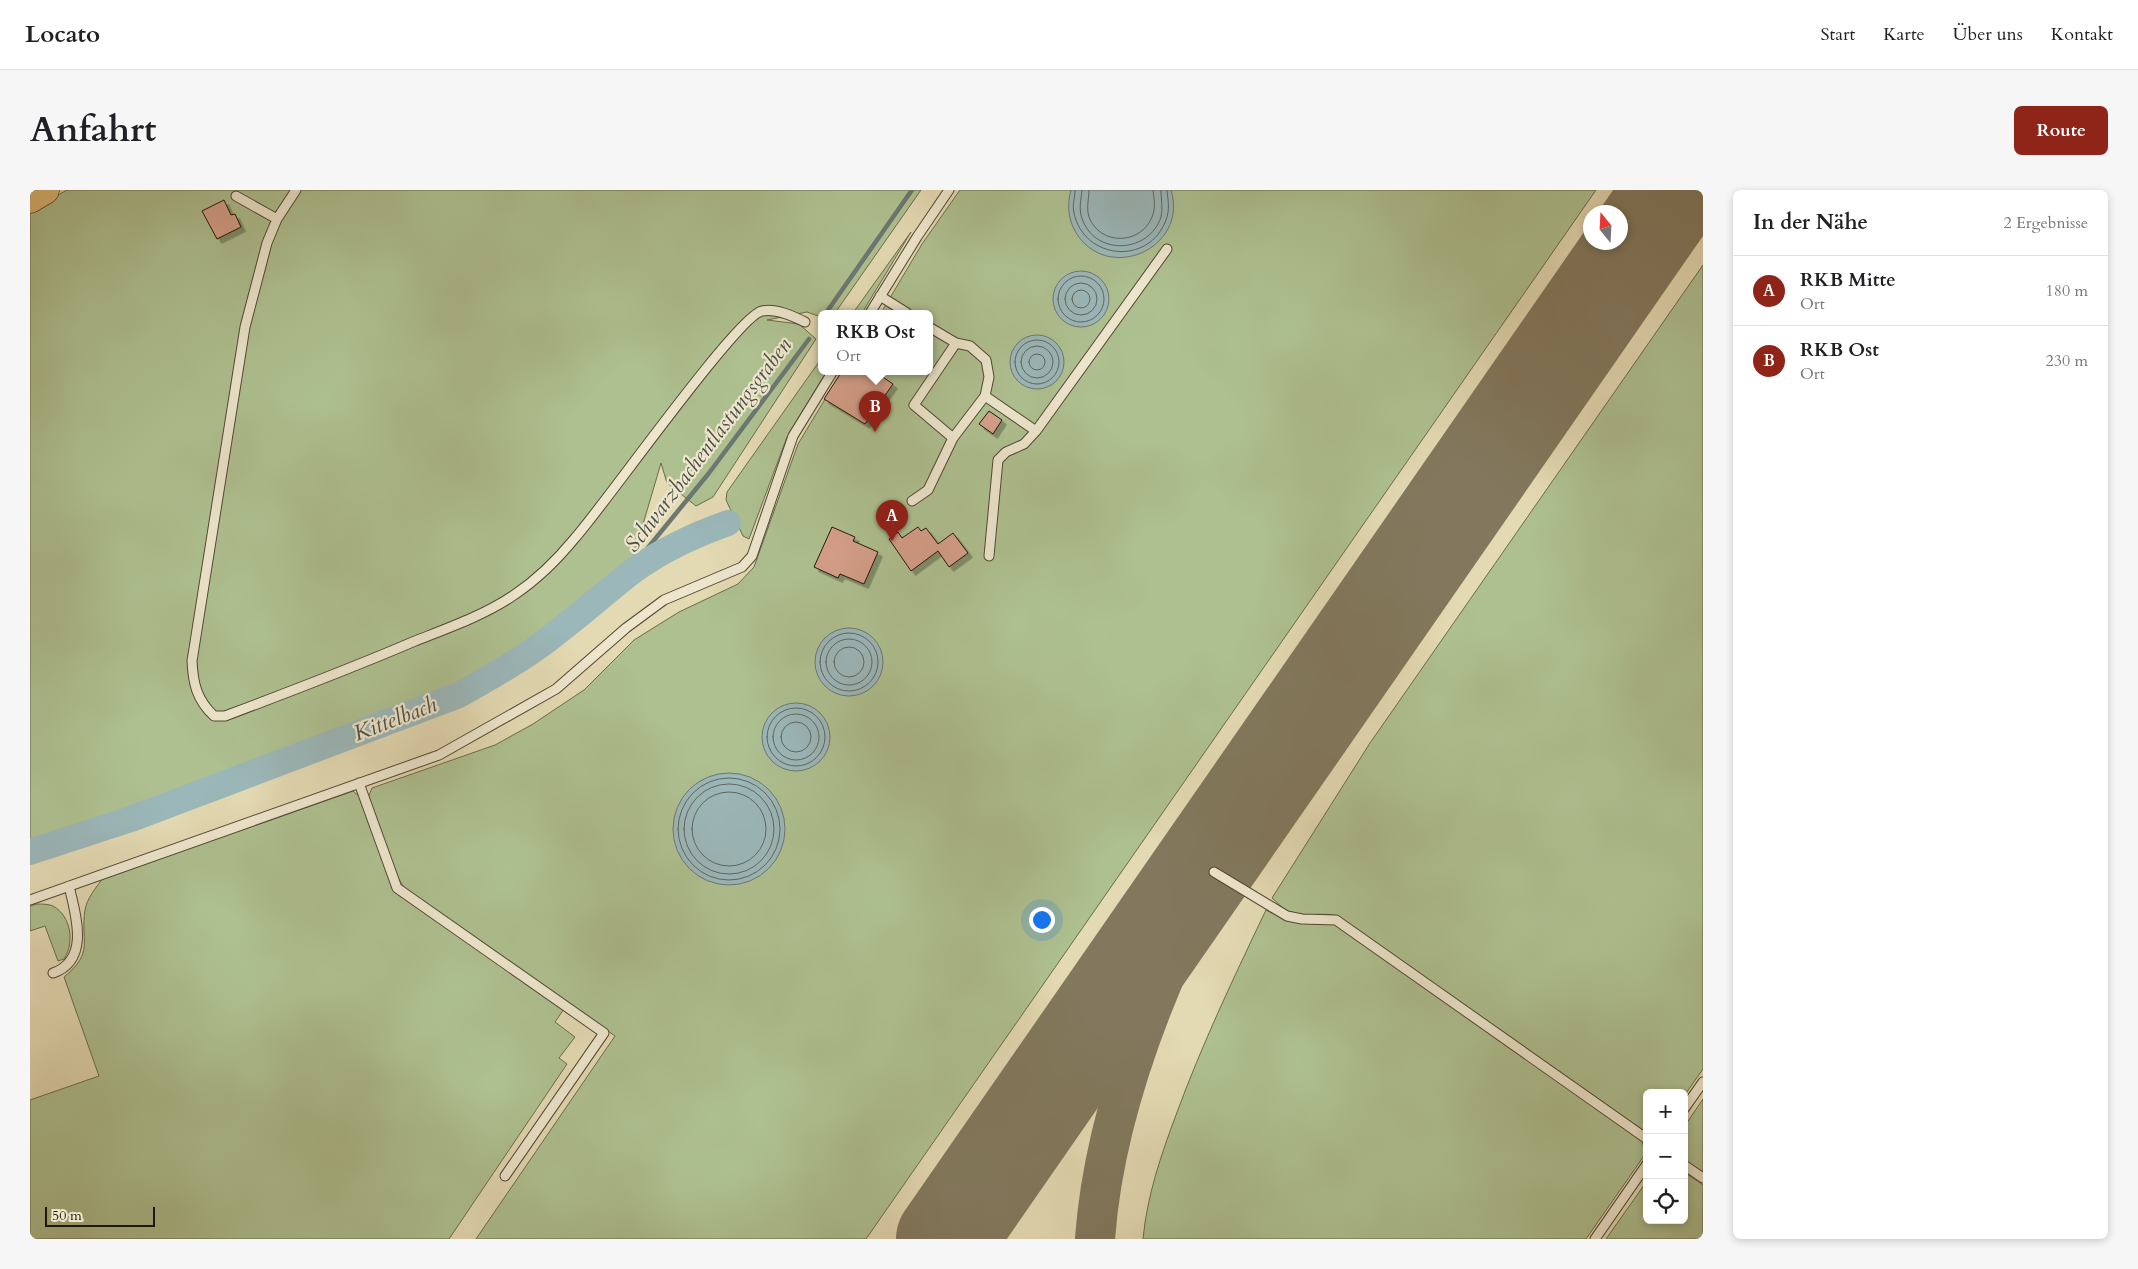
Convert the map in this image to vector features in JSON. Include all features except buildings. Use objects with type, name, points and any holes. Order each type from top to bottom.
[{"type":"highway","points":[[30,198],[45,190]]},
{"type":"lane","points":[[296,190],[277,219],[267,243],[245,327],[192,661],[193,682],[197,693],[205,708],[214,716],[225,716],[326,679],[453,625],[512,596],[548,568],[577,537],[708,365],[752,317],[762,311],[787,314],[806,322]]},
{"type":"lane","points":[[872,310],[949,190]]},
{"type":"lane","points":[[236,196],[277,219]]},
{"type":"lane","points":[[988,556],[998,460],[1006,452],[1024,444],[1036,431],[1167,249]]},
{"type":"lane","points":[[880,296],[902,310]]},
{"type":"lane","points":[[912,501],[928,490],[953,438],[984,396],[989,377],[986,360],[970,346],[956,343],[933,329]]},
{"type":"lane","points":[[953,438],[914,405],[956,343]]},
{"type":"lane","points":[[30,900],[440,755],[556,689],[626,628],[664,600],[742,567],[752,556],[793,436],[831,375]]},
{"type":"lane","points":[[984,396],[1036,431]]},
{"type":"lane","points":[[359,783],[397,888],[604,1032],[505,1176]]},
{"type":"lane","points":[[1214,872],[1287,916],[1302,919],[1336,920],[1643,1136]]},
{"type":"lane","points":[[53,973],[67,966],[74,957],[77,948],[75,913],[70,886]]},
{"type":"lane","points":[[1688,1103],[1703,1082]]},
{"type":"lane","points":[[1688,1168],[1703,1178]]},
{"type":"lane","points":[[1595,1239],[1643,1170]]},
{"type":"green space","points":[[67,190],[921,190],[837,310],[818,310],[818,316],[807,312],[767,320],[799,324],[816,339],[713,497],[696,506],[667,483],[661,463],[631,565],[573,610],[463,686],[30,843],[30,211]]},
{"type":"green space","points":[[960,190],[1596,190],[1586,205],[1583,205],[1583,209],[866,1239],[476,1239],[615,1036],[405,889],[395,873],[368,798],[372,788],[495,745],[533,724],[584,690],[634,640],[679,612],[738,584],[754,567],[798,444],[840,375],[933,375],[933,310],[883,310],[922,244]]},
{"type":"green space","points":[[911,232],[864,310],[855,310]]},
{"type":"green space","points":[[1703,265],[1703,1069],[1688,1090],[1643,1089],[1643,1130],[1338,916],[1293,913],[1285,910],[1272,898],[1370,743]]},
{"type":"green space","points":[[818,363],[818,375],[825,375],[787,437],[749,539],[743,536],[726,500],[727,492]]},
{"type":"green space","points":[[353,791],[360,797],[393,888],[406,900],[564,1009],[555,1022],[575,1037],[559,1058],[567,1064],[449,1239],[30,1239],[30,1100],[99,1076],[64,977],[74,968],[83,953],[86,906],[102,879]]},
{"type":"green space","points":[[37,904],[53,906],[64,916],[70,937],[64,959],[58,961],[45,926],[30,931],[30,906]]},
{"type":"green space","points":[[1266,910],[1284,919],[1333,923],[1641,1139],[1643,1157],[1586,1239],[1143,1239],[1155,1176],[1165,1145],[1207,1037]]},
{"type":"green space","points":[[1703,1099],[1703,1173],[1688,1163],[1688,1121]]},
{"type":"green space","points":[[1688,1175],[1703,1185],[1703,1239],[1606,1239],[1643,1187],[1643,1224],[1688,1224]]},
{"type":"water","points":[[1071,190],[1171,190],[1173,211],[1168,229],[1157,243],[1141,253],[1124,257],[1106,256],[1089,247],[1075,231],[1069,211]]},
{"type":"water","points":[[1081,271],[1092,273],[1101,279],[1107,288],[1109,299],[1107,310],[1101,319],[1092,325],[1081,327],[1070,325],[1061,319],[1055,310],[1053,299],[1055,288],[1061,279],[1070,273]]},
{"type":"water","points":[[1032,335],[1042,335],[1052,339],[1060,347],[1064,362],[1060,377],[1052,385],[1042,389],[1032,389],[1022,385],[1014,377],[1010,367],[1010,357],[1014,347],[1022,339]]},
{"type":"water","points":[[849,628],[862,631],[873,638],[880,649],[883,662],[880,675],[873,686],[862,693],[849,696],[836,693],[825,686],[818,675],[815,662],[818,649],[825,638],[836,631]]},
{"type":"water","points":[[796,703],[809,706],[820,713],[827,724],[830,737],[827,750],[820,761],[809,768],[796,771],[783,768],[772,761],[765,750],[762,737],[765,724],[772,713],[783,706]]},
{"type":"water","points":[[729,773],[750,777],[769,789],[781,808],[785,829],[781,850],[769,869],[750,881],[729,885],[708,881],[689,869],[677,850],[673,829],[677,808],[689,789],[708,777]]},
{"type":"waterway","name":"Schwarzbachentlastungsgraben","points":[[828,310],[912,190]]},
{"type":"waterway","name":"Schwarzbachentlastungsgraben","points":[[634,570],[642,555],[709,473],[809,339]]},
{"type":"waterway","name":"Kittelbach","points":[[30,852],[131,819],[459,695],[538,647],[644,563],[679,544],[728,523]]},
{"type":"taxiway","points":[[1095,1239],[1100,1192],[1109,1144],[1121,1097],[1153,1004],[1192,915],[1213,873],[1280,758]]},
{"type":"runway","points":[[946,1239],[1674,190]]},
{"type":"place","name":"RKB Ost","points":[[875,432]]},
{"type":"place","name":"RKB Mitte","points":[[892,541]]}]
